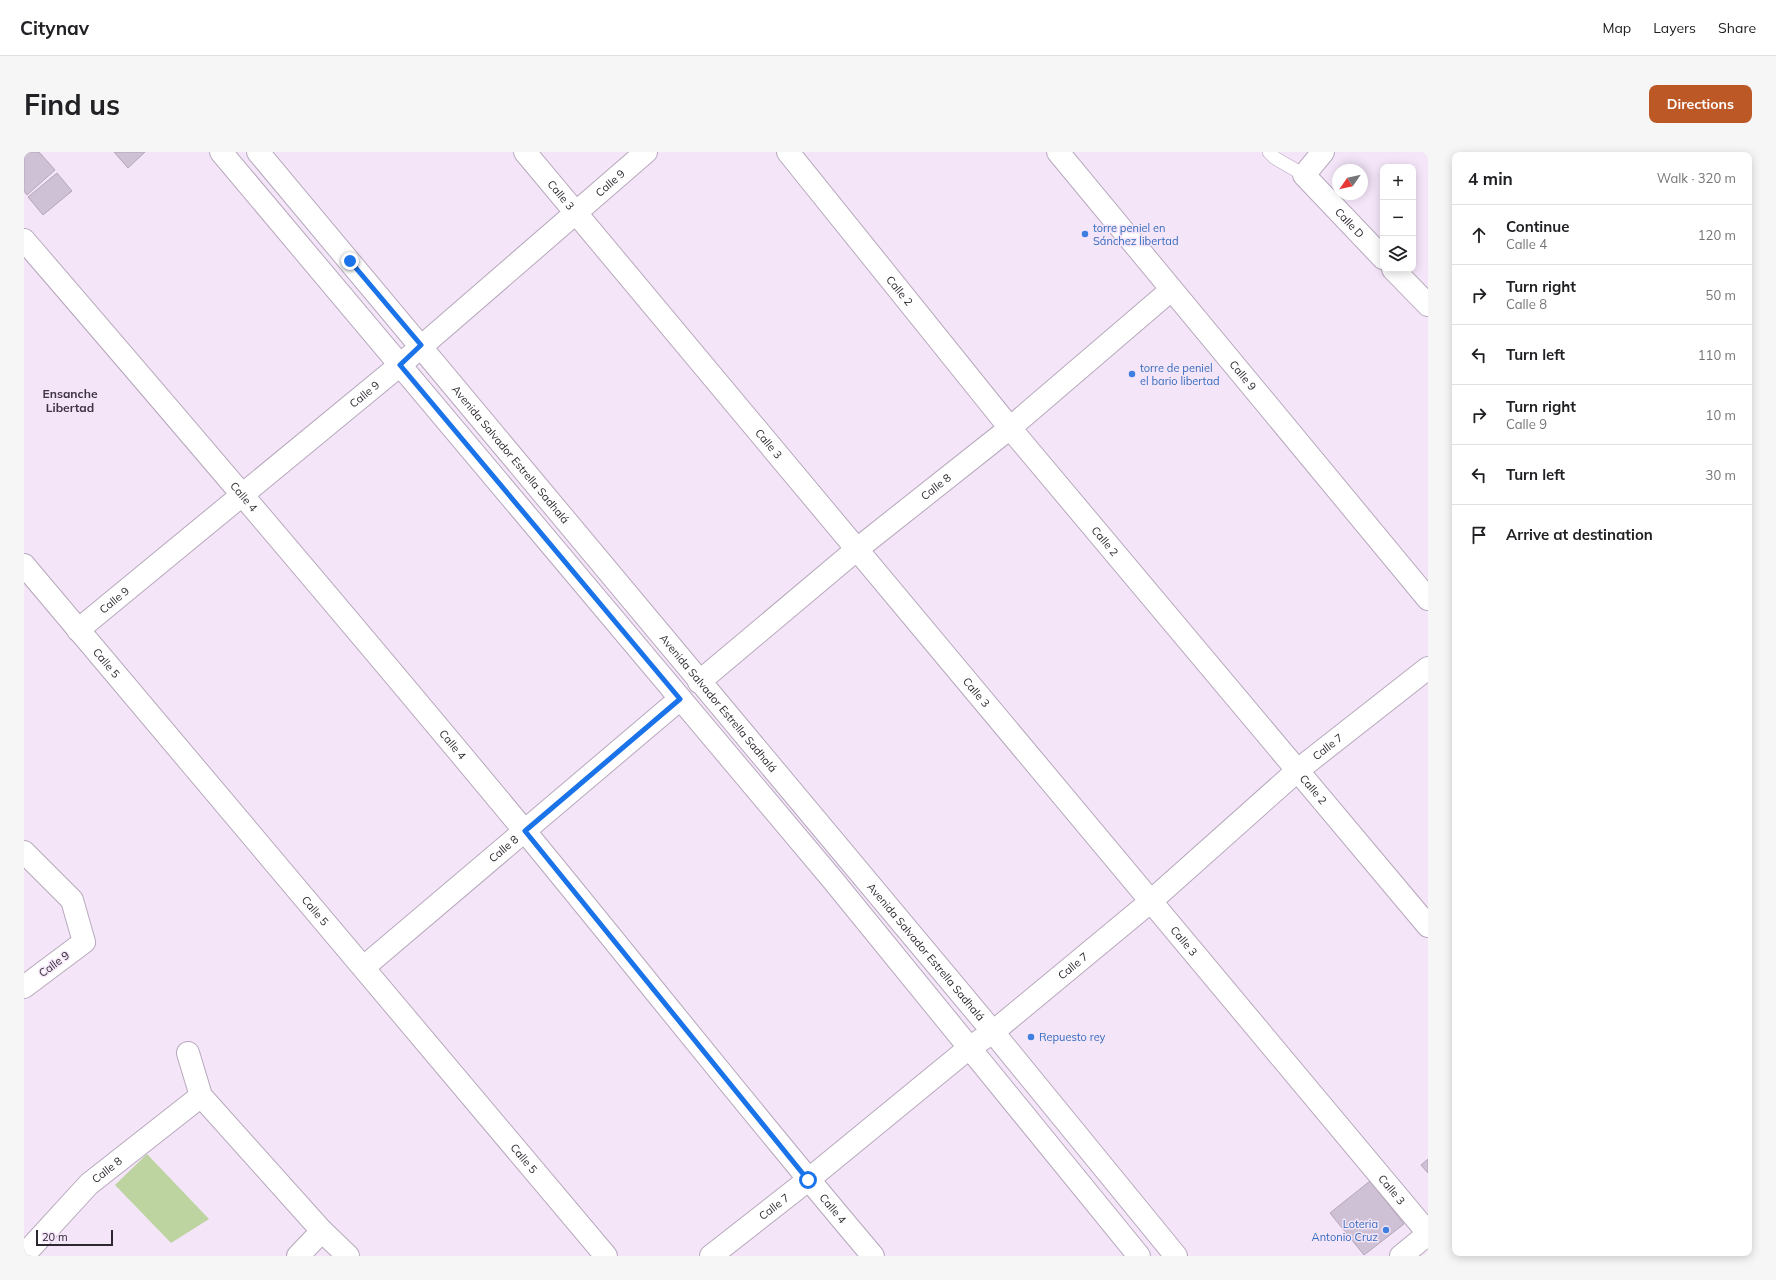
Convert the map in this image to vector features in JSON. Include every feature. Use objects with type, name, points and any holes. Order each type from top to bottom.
[{"type":"street","points":[[221,152],[832,879],[1139,1256]]},
{"type":"street","name":"Avenida Salvador Estrella Sadhalá","points":[[258,152],[421,345],[699,682],[993,1032],[1176,1256]]},
{"type":"street","name":"Calle 3","points":[[525,152],[1428,1234]]},
{"type":"street","name":"Calle 9","points":[[78,630],[400,365],[421,345],[646,152]]},
{"type":"street","name":"Calle 2","points":[[788,152],[1010,428],[1428,926]]},
{"type":"street","name":"Calle 9","points":[[1058,152],[1428,599]]},
{"type":"street","points":[[1304,175],[1324,152]]},
{"type":"street","name":"Calle D","points":[[1304,175],[1380,255]]},
{"type":"street","name":"Calle 4","points":[[24,240],[243,493],[525,831],[808,1180],[873,1256]]},
{"type":"street","points":[[1396,272],[1428,305]]},
{"type":"street","name":"Calle 8","points":[[699,682],[856,550],[1010,428],[1171,290]]},
{"type":"street","name":"Calle 5","points":[[24,565],[606,1256]]},
{"type":"street","name":"Calle 7","points":[[712,1256],[808,1180],[969,1048],[993,1032],[1150,902],[1298,770],[1428,668]]},
{"type":"street","name":"Calle 8","points":[[364,967],[680,699]]},
{"type":"street","name":"Calle 9","points":[[24,852],[72,900],[84,942],[24,987]]},
{"type":"street","points":[[188,1053],[201,1096],[322,1231],[348,1256]]},
{"type":"street","name":"Calle 8","points":[[24,1255],[89,1184],[201,1096]]},
{"type":"street","points":[[298,1256],[322,1231]]},
{"type":"street","points":[[1401,1256],[1428,1234]]},
{"type":"lane","points":[[1270,152],[1275,158],[1304,175]]},
{"type":"green space","points":[[147,1154],[209,1219],[171,1243],[115,1185]]},
{"type":"building","points":[[24,152],[39,152],[55,170],[27,195],[24,191]]},
{"type":"building","points":[[114,152],[145,152],[128,168]]},
{"type":"building","points":[[57,173],[72,191],[43,215],[28,197]]},
{"type":"building","points":[[1428,1159],[1428,1173],[1421,1165]]},
{"type":"building","points":[[1370,1181],[1404,1224],[1364,1255],[1330,1213]]},
{"type":"place","name":"torre peniel en Sánchez libertad","points":[[1085,234]]},
{"type":"place","name":"torre de peniel el bario libertad","points":[[1132,374]]},
{"type":"place","name":"Repuesto rey","points":[[1031,1037]]},
{"type":"place","name":"Loteria Antonio Cruz","points":[[1386,1230]]},
{"type":"district","name":"Ensanche Libertad","points":[[70,401]]},
{"type":"route","points":[[350,261],[421,345],[400,365],[680,699],[525,831],[808,1180]]}]
